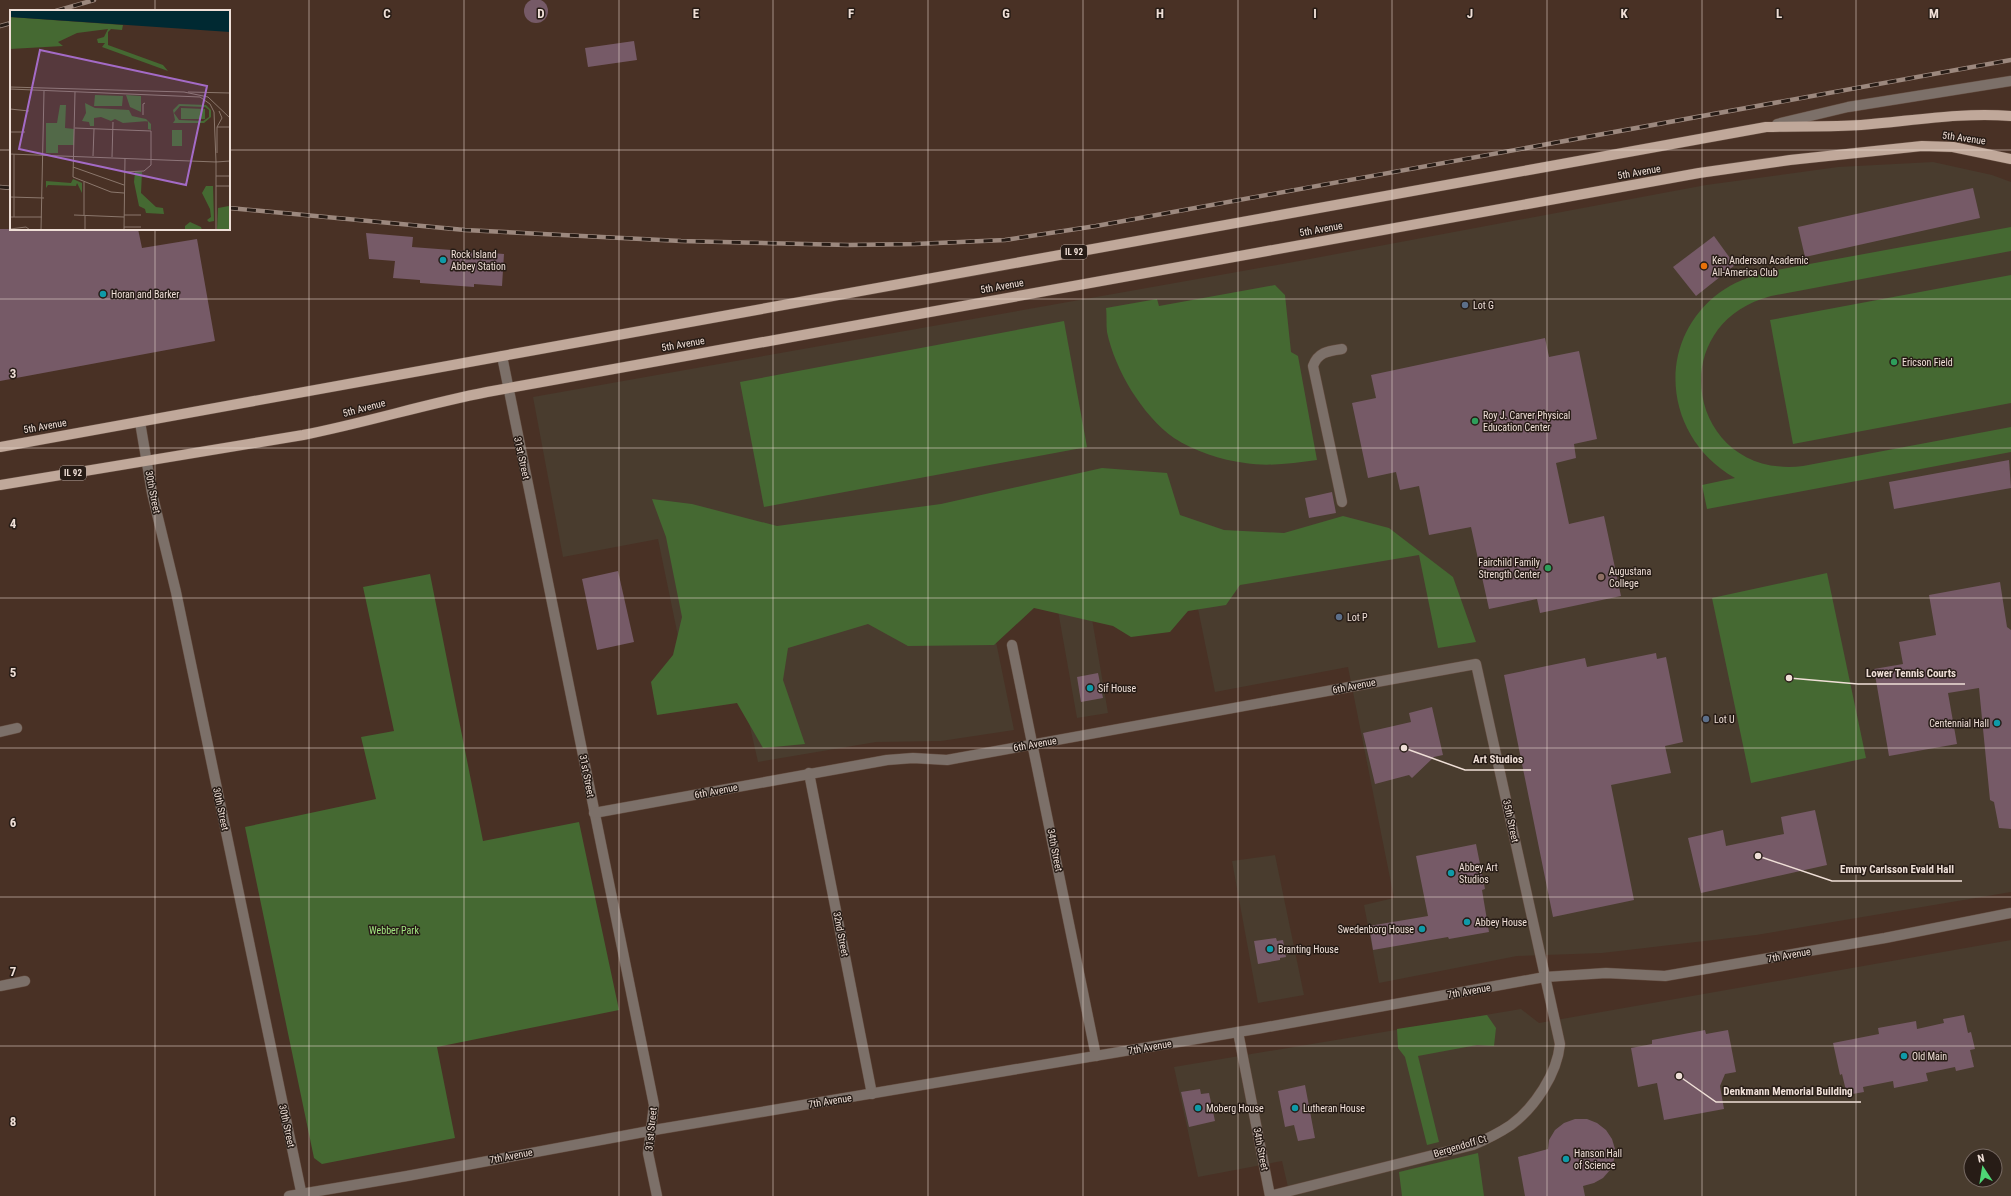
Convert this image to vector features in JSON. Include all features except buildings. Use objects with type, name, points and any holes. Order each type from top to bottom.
[{"type":"main road","name":"5th Avenue","points":[[0,447],[1766,127],[1861,125],[1952,115],[1984,114],[2011,116]]},
{"type":"main road","name":"5th Avenue","points":[[0,485],[311,434],[424,405],[507,388],[1730,168],[1857,152],[1922,146],[1953,147],[2011,159]]},
{"type":"street","points":[[1766,127],[1848,107],[2011,81]]},
{"type":"street","points":[[1342,349],[1322,353],[1316,358],[1313,366],[1342,502]]},
{"type":"street","name":"31st Street","points":[[502,356],[507,388],[654,1105],[648,1153],[657,1196]]},
{"type":"street","name":"30th Street","points":[[140,422],[152,493],[176,592],[301,1195]]},
{"type":"street","name":"34th Street","points":[[1012,644],[1096,1056]]},
{"type":"street","name":"6th Avenue","points":[[594,813],[887,760],[913,758],[946,760],[1476,664]]},
{"type":"street","name":"35th Street","points":[[1476,664],[1545,977]]},
{"type":"street","points":[[0,732],[17,728]]},
{"type":"street","name":"32nd Street","points":[[809,773],[872,1094]]},
{"type":"street","name":"7th Avenue","points":[[289,1196],[394,1179],[651,1130],[1238,1032],[1545,977],[1606,973],[1665,976],[1885,938],[2011,913]]},
{"type":"street","name":"Bergendoff Ct","points":[[1270,1196],[1473,1145],[1495,1135],[1512,1124],[1527,1110],[1543,1087],[1559,1056],[1560,1044],[1545,977]]},
{"type":"street","points":[[0,986],[25,981]]},
{"type":"street","name":"34th Street","points":[[1238,1032],[1270,1196]]},
{"type":"shaded area","name":"Augustana College","points":[[1933,162],[1992,175],[2011,182],[2011,892],[1756,935],[1602,953],[1517,956],[1379,983],[1364,905],[1394,898],[1348,667],[1215,692],[1186,550],[1083,566],[1108,713],[1077,718],[1051,571],[984,583],[1014,730],[941,741],[876,742],[758,762],[737,670],[687,680],[658,539],[563,557],[533,397],[1299,261],[1706,185],[1838,167]]},
{"type":"shaded area","points":[[1275,855],[1304,995],[1258,1003],[1232,861]]},
{"type":"shaded area","points":[[2011,940],[2011,1196],[1290,1196],[1282,1161],[1198,1177],[1174,1067],[1521,1009],[1539,1023]]},
{"type":"green space","points":[[2011,227],[2011,251],[1771,296],[1736,312],[1713,337],[1702,366],[1703,397],[1714,426],[1734,449],[1764,464],[1803,466],[2011,427],[2011,452],[1707,509],[1702,485],[1735,478],[1712,461],[1694,440],[1682,416],[1676,390],[1677,363],[1684,338],[1698,314],[1719,293],[1742,280],[1766,272]]},
{"type":"green space","name":"Ericson Field","points":[[2011,275],[2011,403],[1793,444],[1770,320]]},
{"type":"green space","points":[[1275,285],[1285,295],[1291,352],[1298,356],[1317,460],[1272,465],[1236,462],[1199,451],[1182,443],[1162,428],[1151,417],[1123,376],[1116,361],[1107,332],[1106,308],[1157,299],[1159,306]]},
{"type":"green space","points":[[1064,321],[1087,447],[764,507],[740,382]]},
{"type":"green space","points":[[1102,468],[1167,473],[1180,515],[1224,530],[1284,533],[1343,516],[1389,528],[1453,577],[1476,642],[1438,648],[1419,555],[1240,585],[1226,605],[1188,611],[1170,632],[1131,637],[1113,626],[1034,608],[994,645],[908,646],[868,624],[788,648],[783,680],[805,744],[763,748],[737,703],[657,715],[651,682],[673,655],[682,617],[666,537],[652,499],[692,504],[777,526],[941,504]]},
{"type":"green space","points":[[1827,573],[1866,758],[1751,783],[1712,598]]},
{"type":"green space","name":"Webber Park","points":[[430,574],[483,841],[579,822],[619,1010],[437,1047],[455,1138],[322,1164],[314,1158],[245,827],[376,799],[361,737],[394,731],[363,587]]},
{"type":"green space","points":[[1487,1015],[1496,1028],[1494,1046],[1477,1045],[1418,1056],[1439,1142],[1427,1145],[1405,1057],[1398,1048],[1397,1029]]},
{"type":"green space","points":[[1478,1153],[1484,1196],[1402,1196],[1399,1172]]},
{"type":"railway","points":[[59,10],[94,0]]},
{"type":"railway","points":[[0,26],[10,23]]},
{"type":"railway","points":[[230,208],[465,230],[681,241],[848,245],[1005,240],[1096,226],[2011,60]]},
{"type":"railway","points":[[0,187],[10,188]]},
{"type":"place","name":"Rock Island Abbey Station","points":[[443,260]]},
{"type":"place","name":"Ken Anderson Academic All-America Club","points":[[1704,266]]},
{"type":"place","name":"Horan and Barker","points":[[103,294]]},
{"type":"place","name":"Lot G","points":[[1465,305]]},
{"type":"place","name":"Ericson Field","points":[[1894,362]]},
{"type":"place","name":"Roy J. Carver Physical Education Center","points":[[1475,421]]},
{"type":"place","name":"Fairchild Family Strength Center","points":[[1548,568]]},
{"type":"place","name":"Augustana College","points":[[1601,577]]},
{"type":"place","name":"Lot P","points":[[1339,617]]},
{"type":"place","name":"Lower Tennis Courts","points":[[1789,678]]},
{"type":"place","name":"Sif House","points":[[1090,688]]},
{"type":"place","name":"Lot U","points":[[1706,719]]},
{"type":"place","name":"Centennial Hall","points":[[1997,723]]},
{"type":"place","name":"Art Studios","points":[[1404,748]]},
{"type":"place","name":"Emmy Carlsson Evald Hall","points":[[1758,856]]},
{"type":"place","name":"Abbey Art Studios","points":[[1451,873]]},
{"type":"place","name":"Abbey House","points":[[1467,922]]},
{"type":"place","name":"Swedenborg House","points":[[1422,929]]},
{"type":"place","name":"Branting House","points":[[1270,949]]},
{"type":"place","name":"Old Main","points":[[1904,1056]]},
{"type":"place","name":"Denkmann Memorial Building","points":[[1679,1076]]},
{"type":"place","name":"Moberg House","points":[[1198,1108]]},
{"type":"place","name":"Lutheran House","points":[[1295,1108]]},
{"type":"place","name":"Hanson Hall of Science","points":[[1566,1159]]}]
